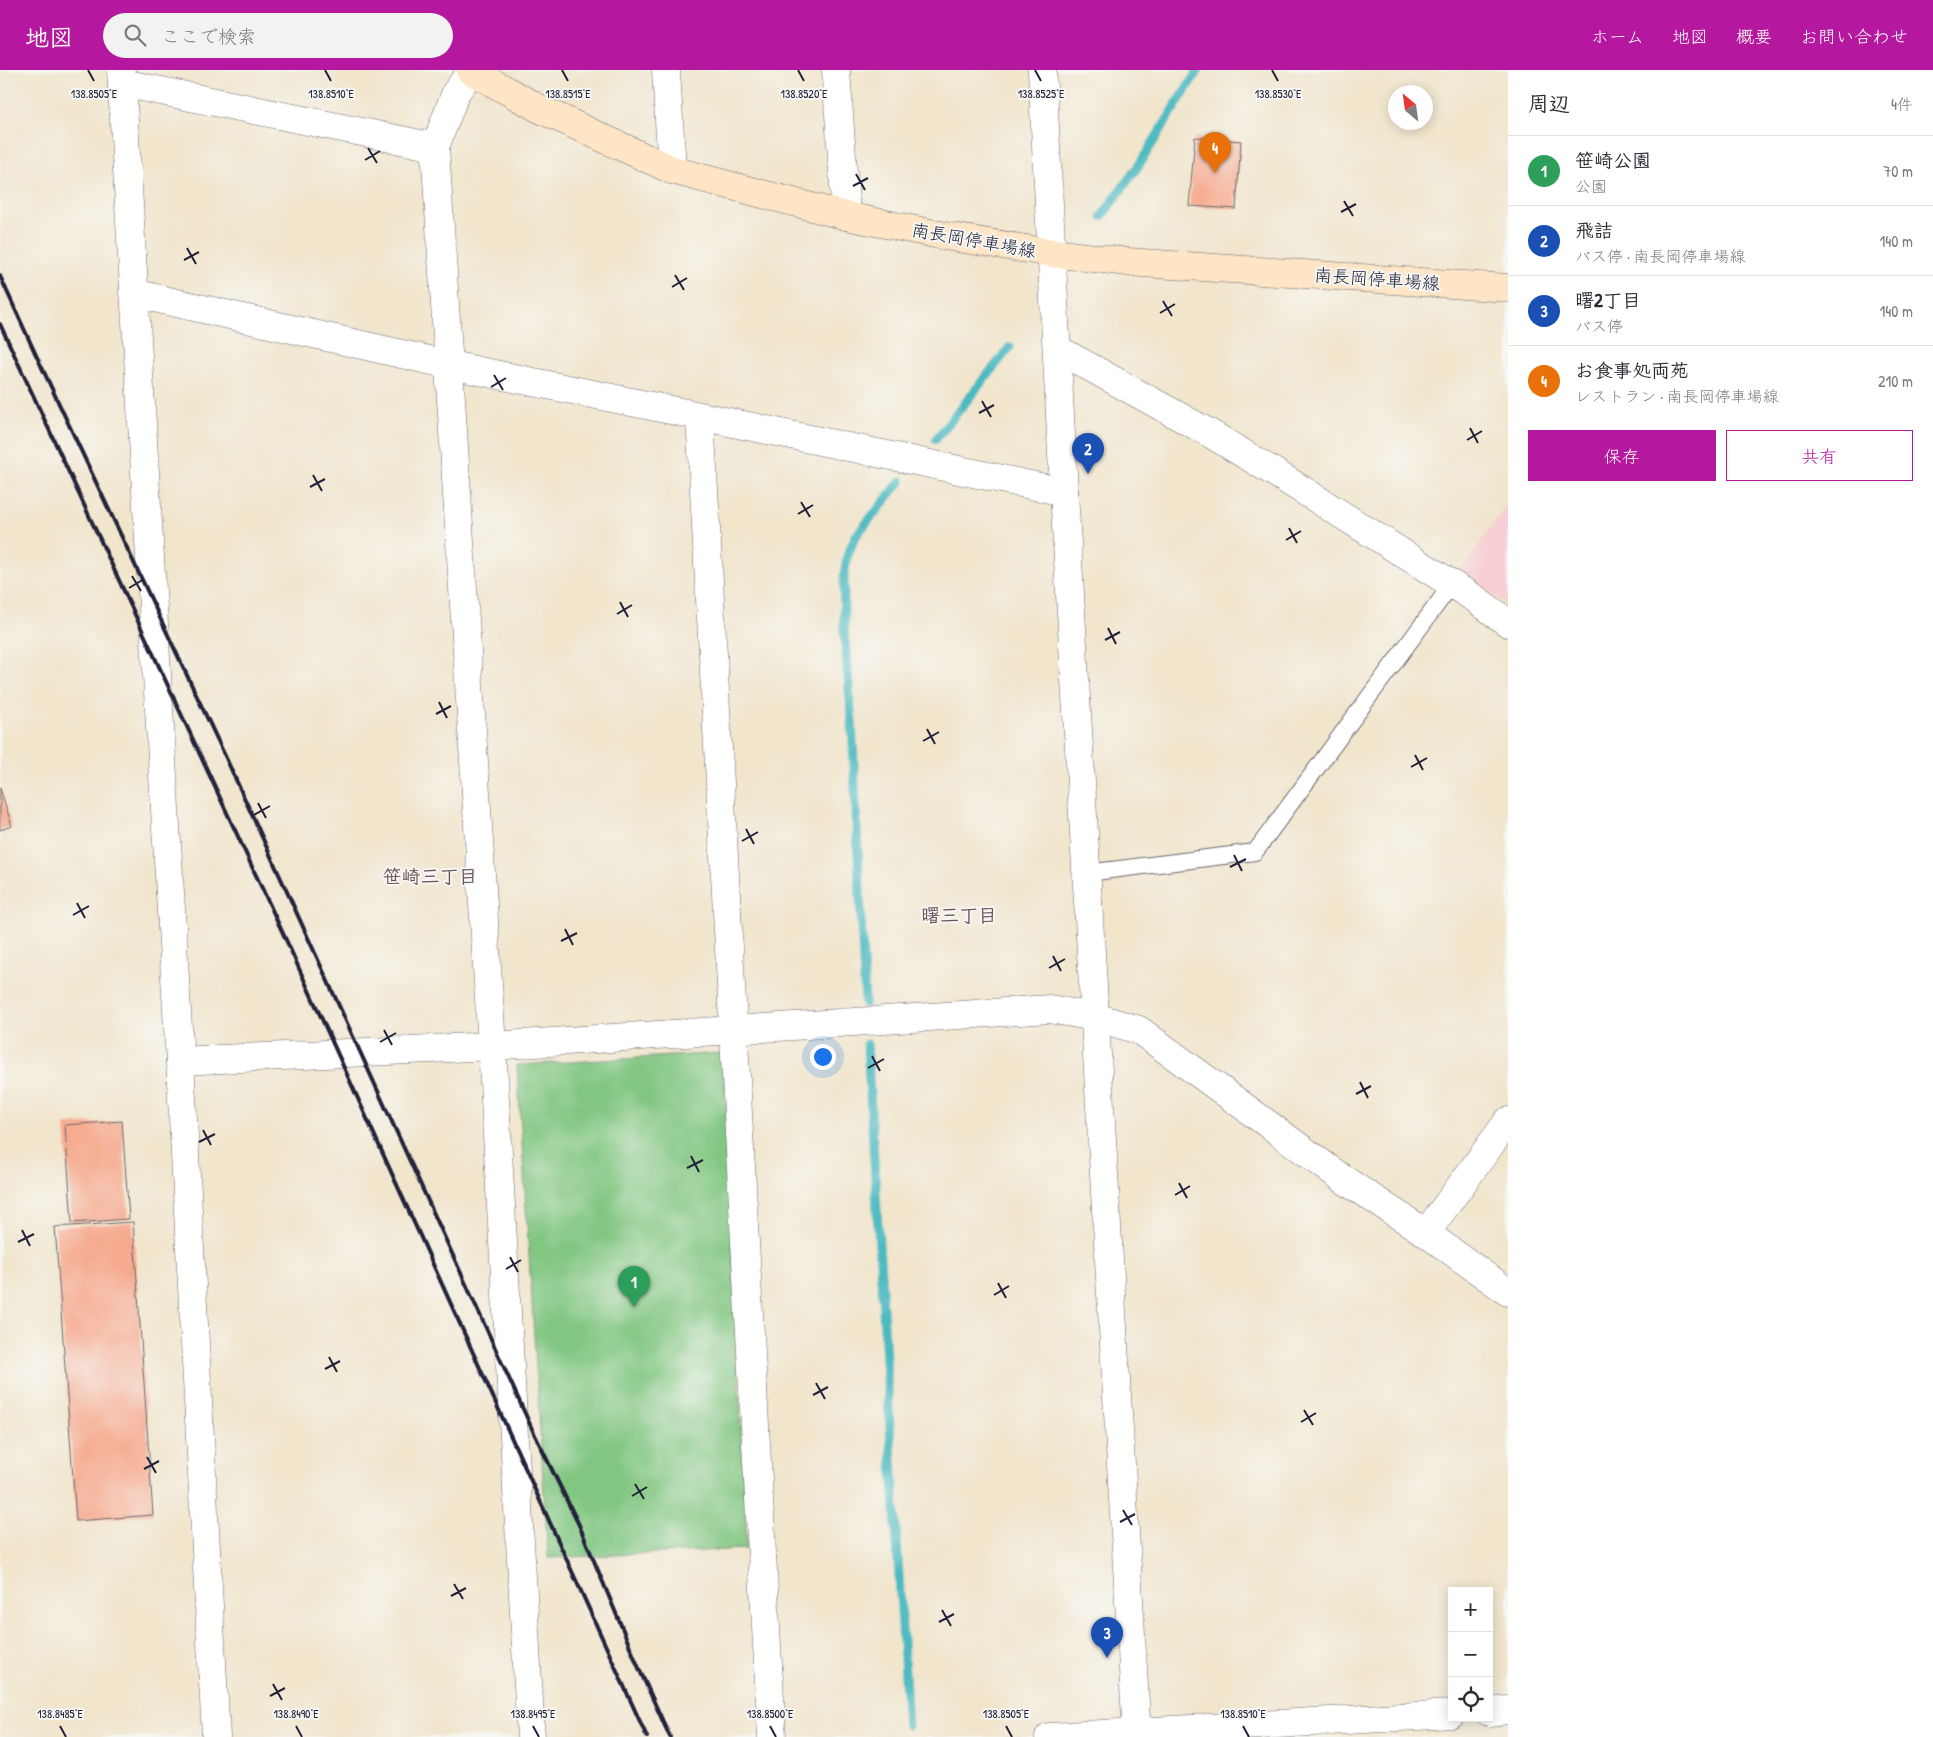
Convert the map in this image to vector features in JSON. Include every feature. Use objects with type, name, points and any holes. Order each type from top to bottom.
[{"type":"main road","name":"南長岡停車場線","points":[[471,70],[540,109],[672,170],[846,216],[944,236],[1052,253],[1128,262],[1508,288]]},
{"type":"street","points":[[471,70],[456,92],[435,147],[492,1046],[531,1737]]},
{"type":"street","points":[[666,70],[672,170]]},
{"type":"street","points":[[836,70],[846,216]]},
{"type":"street","points":[[1042,70],[1064,492],[1137,1734]]},
{"type":"street","points":[[216,1737],[180,1061],[121,76],[435,147]]},
{"type":"street","points":[[133,293],[450,366],[1064,492]]},
{"type":"street","points":[[1057,349],[1227,444],[1452,584],[1508,623]]},
{"type":"street","points":[[700,416],[772,1737]]},
{"type":"street","points":[[180,1061],[492,1046],[1050,1009],[1095,1017],[1138,1030],[1343,1179],[1426,1234],[1508,1292]]},
{"type":"street","points":[[1426,1234],[1508,1121]]},
{"type":"street","points":[[1493,1712],[1508,1710]]},
{"type":"street","points":[[1048,1737],[1379,1727],[1448,1715]]},
{"type":"lane","points":[[1087,873],[1255,852],[1452,584]]},
{"type":"shaded area","points":[[1508,503],[1508,605],[1461,571]]},
{"type":"green space","points":[[723,1053],[747,1549],[548,1558],[517,1065]]},
{"type":"building","points":[[1195,137],[1241,141],[1236,209],[1189,206]]},
{"type":"building","points":[[0,788],[12,826],[0,830]]},
{"type":"building","points":[[122,1121],[129,1219],[72,1223],[65,1125]]},
{"type":"building","points":[[133,1222],[153,1515],[76,1521],[55,1227]]},
{"type":"waterway","points":[[1102,216],[1139,165],[1198,70]]},
{"type":"waterway","points":[[936,439],[1010,347]]},
{"type":"waterway","points":[[865,1003],[852,721],[844,631],[844,577],[847,557],[855,537],[901,481]]},
{"type":"waterway","points":[[867,1044],[908,1725]]},
{"type":"railway","points":[[0,276],[226,758],[533,1431],[579,1525],[670,1737]]},
{"type":"railway","points":[[0,324],[287,942],[647,1737]]},
{"type":"place","name":"お食事処両苑","points":[[1215,173]]},
{"type":"place","name":"飛詰","points":[[1088,474]]},
{"type":"place","name":"笹崎公園","points":[[634,1307]]},
{"type":"place","name":"曙2丁目","points":[[1107,1658]]},
{"type":"district","name":"笹崎三丁目","points":[[430,876]]},
{"type":"district","name":"曙三丁目","points":[[959,915]]}]
